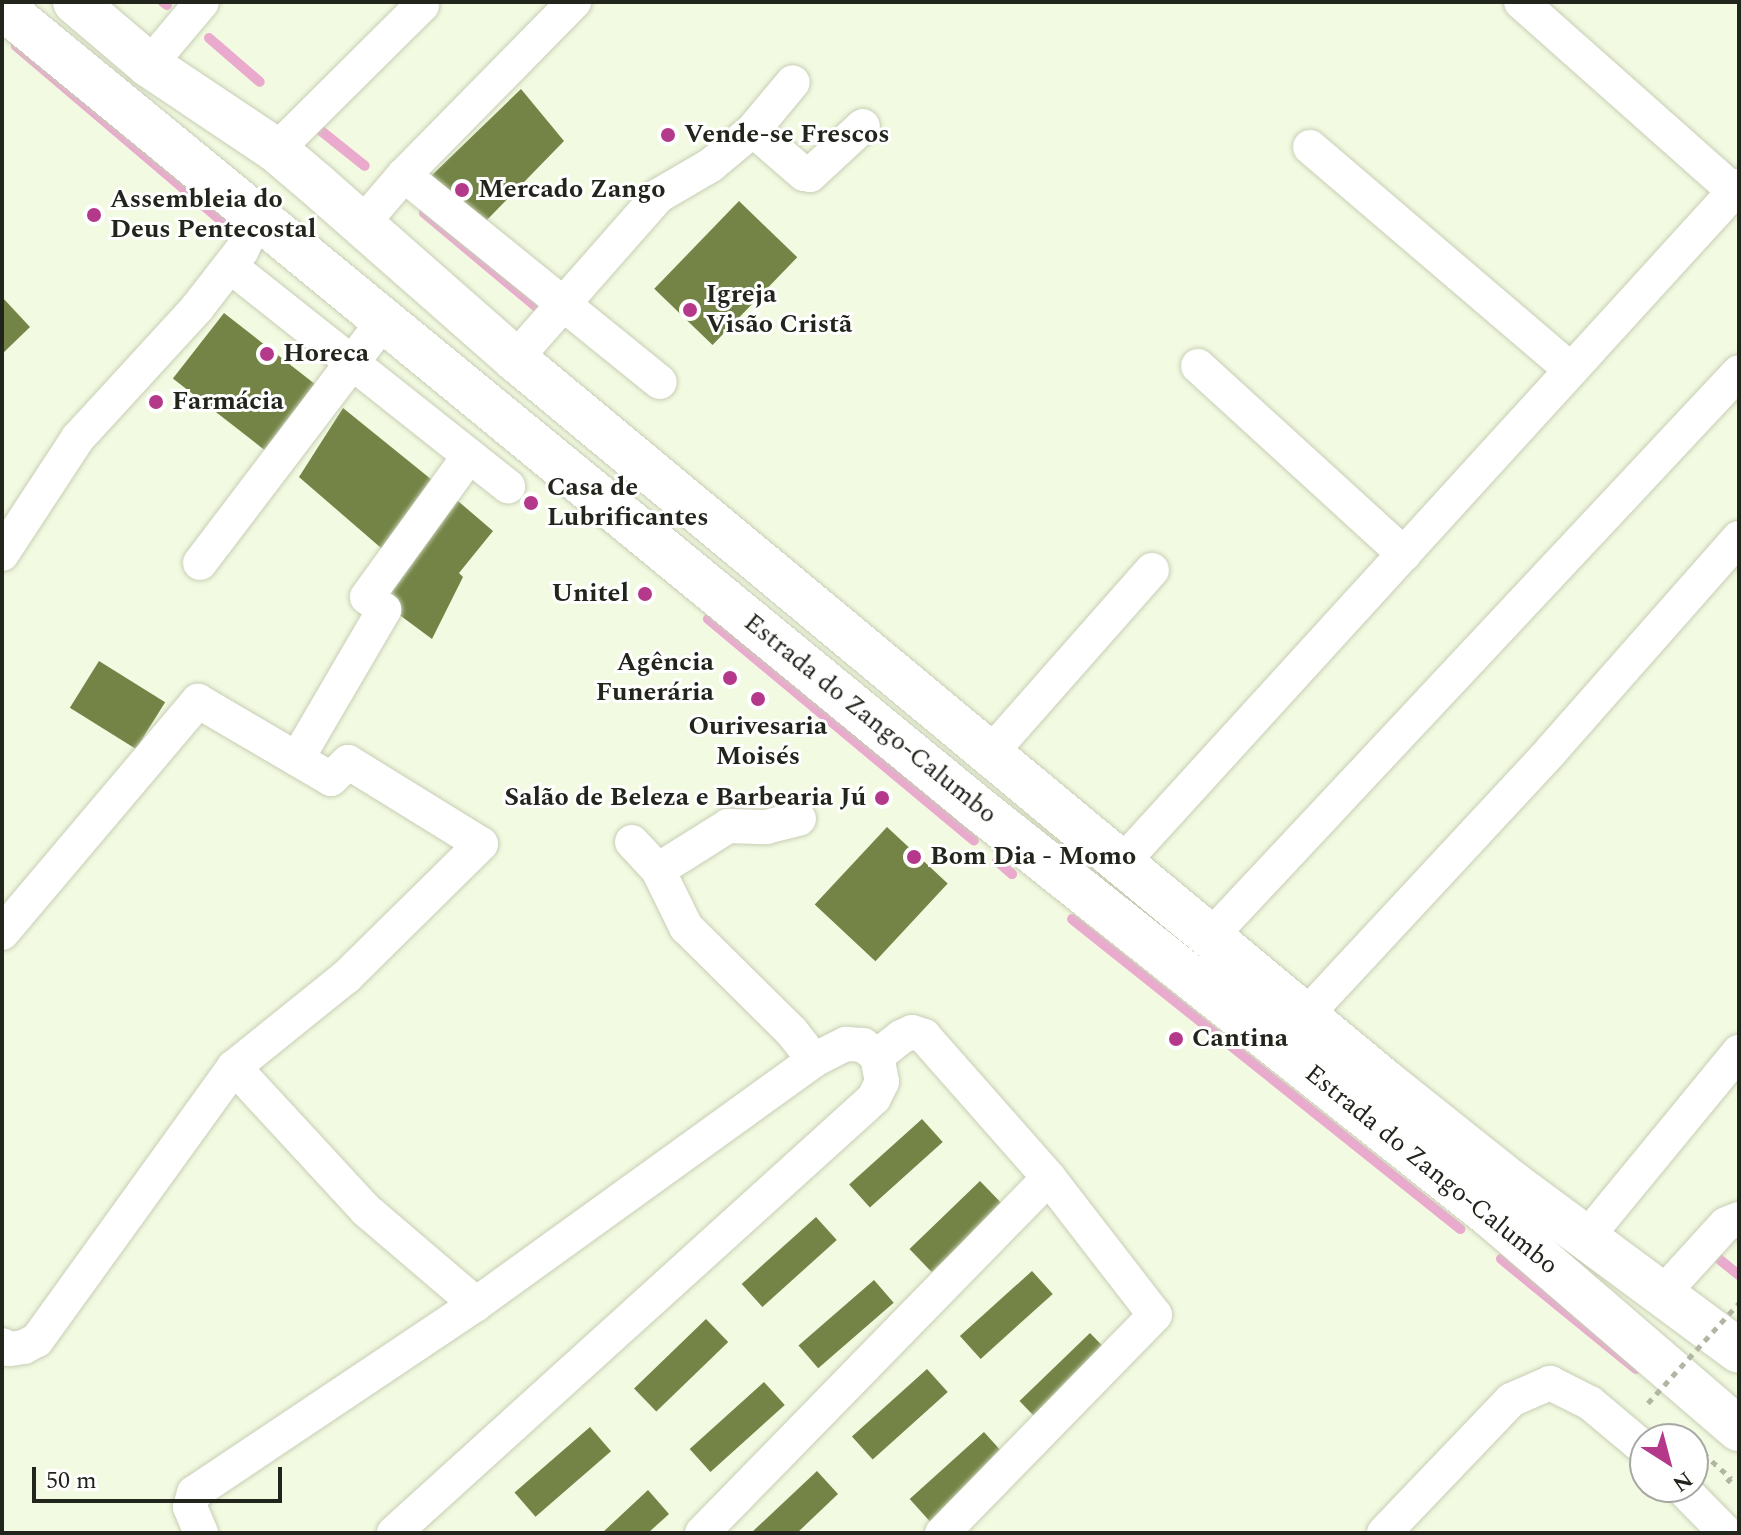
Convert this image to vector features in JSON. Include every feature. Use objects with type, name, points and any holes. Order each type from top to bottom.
[{"type":"main road","name":"Estrada do Zango-Calumbo","points":[[75,2],[149,65],[276,150],[515,359],[988,756],[1384,1081],[1586,1238],[1739,1351]]},
{"type":"main road","name":"Estrada do Zango-Calumbo","points":[[2,7],[1075,886],[1491,1216],[1739,1429]]},
{"type":"street","points":[[149,65],[202,2]]},
{"type":"street","points":[[362,224],[404,175],[574,2]]},
{"type":"street","points":[[1120,865],[1737,189],[1521,2]]},
{"type":"street","points":[[276,150],[422,5]]},
{"type":"street","points":[[515,359],[658,196],[711,165],[753,130],[793,82]]},
{"type":"street","points":[[753,130],[804,174],[810,175],[863,126]]},
{"type":"street","points":[[1310,147],[1571,370]]},
{"type":"street","points":[[404,175],[660,382]]},
{"type":"street","points":[[2,554],[78,438],[178,330],[230,266],[242,250],[256,218]]},
{"type":"street","points":[[230,266],[508,486]]},
{"type":"street","points":[[200,563],[383,322]]},
{"type":"street","points":[[1198,366],[1404,554]]},
{"type":"street","points":[[1209,938],[1739,372]]},
{"type":"street","points":[[297,759],[384,610],[367,597],[469,456]]},
{"type":"street","points":[[1306,1015],[1551,751],[1739,538]]},
{"type":"street","points":[[988,756],[1152,570]]},
{"type":"street","points":[[2,933],[198,701],[331,779],[348,762],[481,844],[346,977],[234,1067],[37,1340],[24,1347],[2,1345]]},
{"type":"street","points":[[658,870],[728,826],[766,827],[799,819]]},
{"type":"street","points":[[632,842],[658,870],[686,927],[792,1032],[814,1060]]},
{"type":"street","points":[[877,1056],[912,1032],[924,1036],[1049,1178],[1155,1315],[942,1533]]},
{"type":"street","points":[[201,1533],[190,1507],[194,1493],[476,1304],[814,1060],[846,1044],[863,1045],[877,1056],[882,1082],[874,1098],[394,1533]]},
{"type":"street","points":[[1586,1238],[1739,1052]]},
{"type":"street","points":[[234,1067],[366,1210],[476,1304]]},
{"type":"street","points":[[702,1533],[1049,1178]]},
{"type":"street","points":[[1663,1293],[1726,1224],[1739,1219]]},
{"type":"street","points":[[1384,1533],[1511,1400],[1550,1383],[1590,1403],[1629,1436]]},
{"type":"street","points":[[1697,1503],[1726,1533]]},
{"type":"path","points":[[1648,1403],[1739,1303]]},
{"type":"building","points":[[521,89],[564,141],[485,222],[431,176]]},
{"type":"building","points":[[739,201],[797,257],[713,345],[654,289]]},
{"type":"building","points":[[2,297],[30,327],[2,354]]},
{"type":"building","points":[[224,313],[316,385],[265,450],[173,378]]},
{"type":"building","points":[[343,408],[437,484],[388,554],[299,477]]},
{"type":"building","points":[[451,495],[493,531],[459,573],[463,577],[432,639],[378,599]]},
{"type":"building","points":[[99,661],[165,702],[136,749],[70,708]]},
{"type":"building","points":[[887,827],[948,884],[875,961],[815,905]]},
{"type":"building","points":[[922,1119],[943,1142],[870,1208],[849,1185]]},
{"type":"building","points":[[980,1181],[1002,1204],[932,1272],[910,1249]]},
{"type":"building","points":[[816,1217],[837,1240],[762,1307],[742,1284]]},
{"type":"building","points":[[1032,1271],[1053,1294],[981,1359],[960,1336]]},
{"type":"building","points":[[874,1280],[894,1303],[818,1368],[799,1346]]},
{"type":"building","points":[[706,1319],[728,1342],[656,1411],[634,1388]]},
{"type":"building","points":[[1090,1333],[1112,1356],[1042,1424],[1020,1401]]},
{"type":"building","points":[[927,1369],[948,1392],[873,1460],[852,1437]]},
{"type":"building","points":[[764,1382],[785,1405],[710,1472],[690,1449]]},
{"type":"building","points":[[590,1427],[611,1451],[536,1517],[515,1493]]},
{"type":"building","points":[[984,1432],[1005,1455],[930,1522],[910,1499]]},
{"type":"building","points":[[817,1471],[838,1494],[797,1533],[751,1533]]},
{"type":"building","points":[[648,1490],[669,1514],[648,1533],[602,1533]]},
{"type":"waterway","points":[[163,2],[167,5]]},
{"type":"waterway","points":[[209,38],[260,82]]},
{"type":"waterway","points":[[16,46],[233,231]]},
{"type":"waterway","points":[[310,122],[365,166]]},
{"type":"waterway","points":[[424,213],[539,309]]},
{"type":"waterway","points":[[708,619],[974,841]]},
{"type":"waterway","points":[[997,861],[1012,874]]},
{"type":"waterway","points":[[1072,919],[1460,1229]]},
{"type":"waterway","points":[[1501,1259],[1636,1369]]},
{"type":"waterway","points":[[1719,1259],[1739,1275]]},
{"type":"place","name":"Vende-se Frescos","points":[[668,135]]},
{"type":"place","name":"Mercado Zango","points":[[462,190]]},
{"type":"place","name":"Assembleia do Deus Pentecostal","points":[[94,215]]},
{"type":"place","name":"Igreja Visão Cristã","points":[[690,310]]},
{"type":"place","name":"Horeca","points":[[267,354]]},
{"type":"place","name":"Farmácia","points":[[156,402]]},
{"type":"place","name":"Casa de Lubrificantes","points":[[531,503]]},
{"type":"place","name":"Unitel","points":[[645,594]]},
{"type":"place","name":"Agência Funerária","points":[[730,678]]},
{"type":"place","name":"Ourivesaria Moisés","points":[[758,699]]},
{"type":"place","name":"Salão de Beleza e Barbearia Jú","points":[[882,798]]},
{"type":"place","name":"Bom Dia - Momo","points":[[914,857]]},
{"type":"place","name":"Cantina","points":[[1176,1039]]}]
